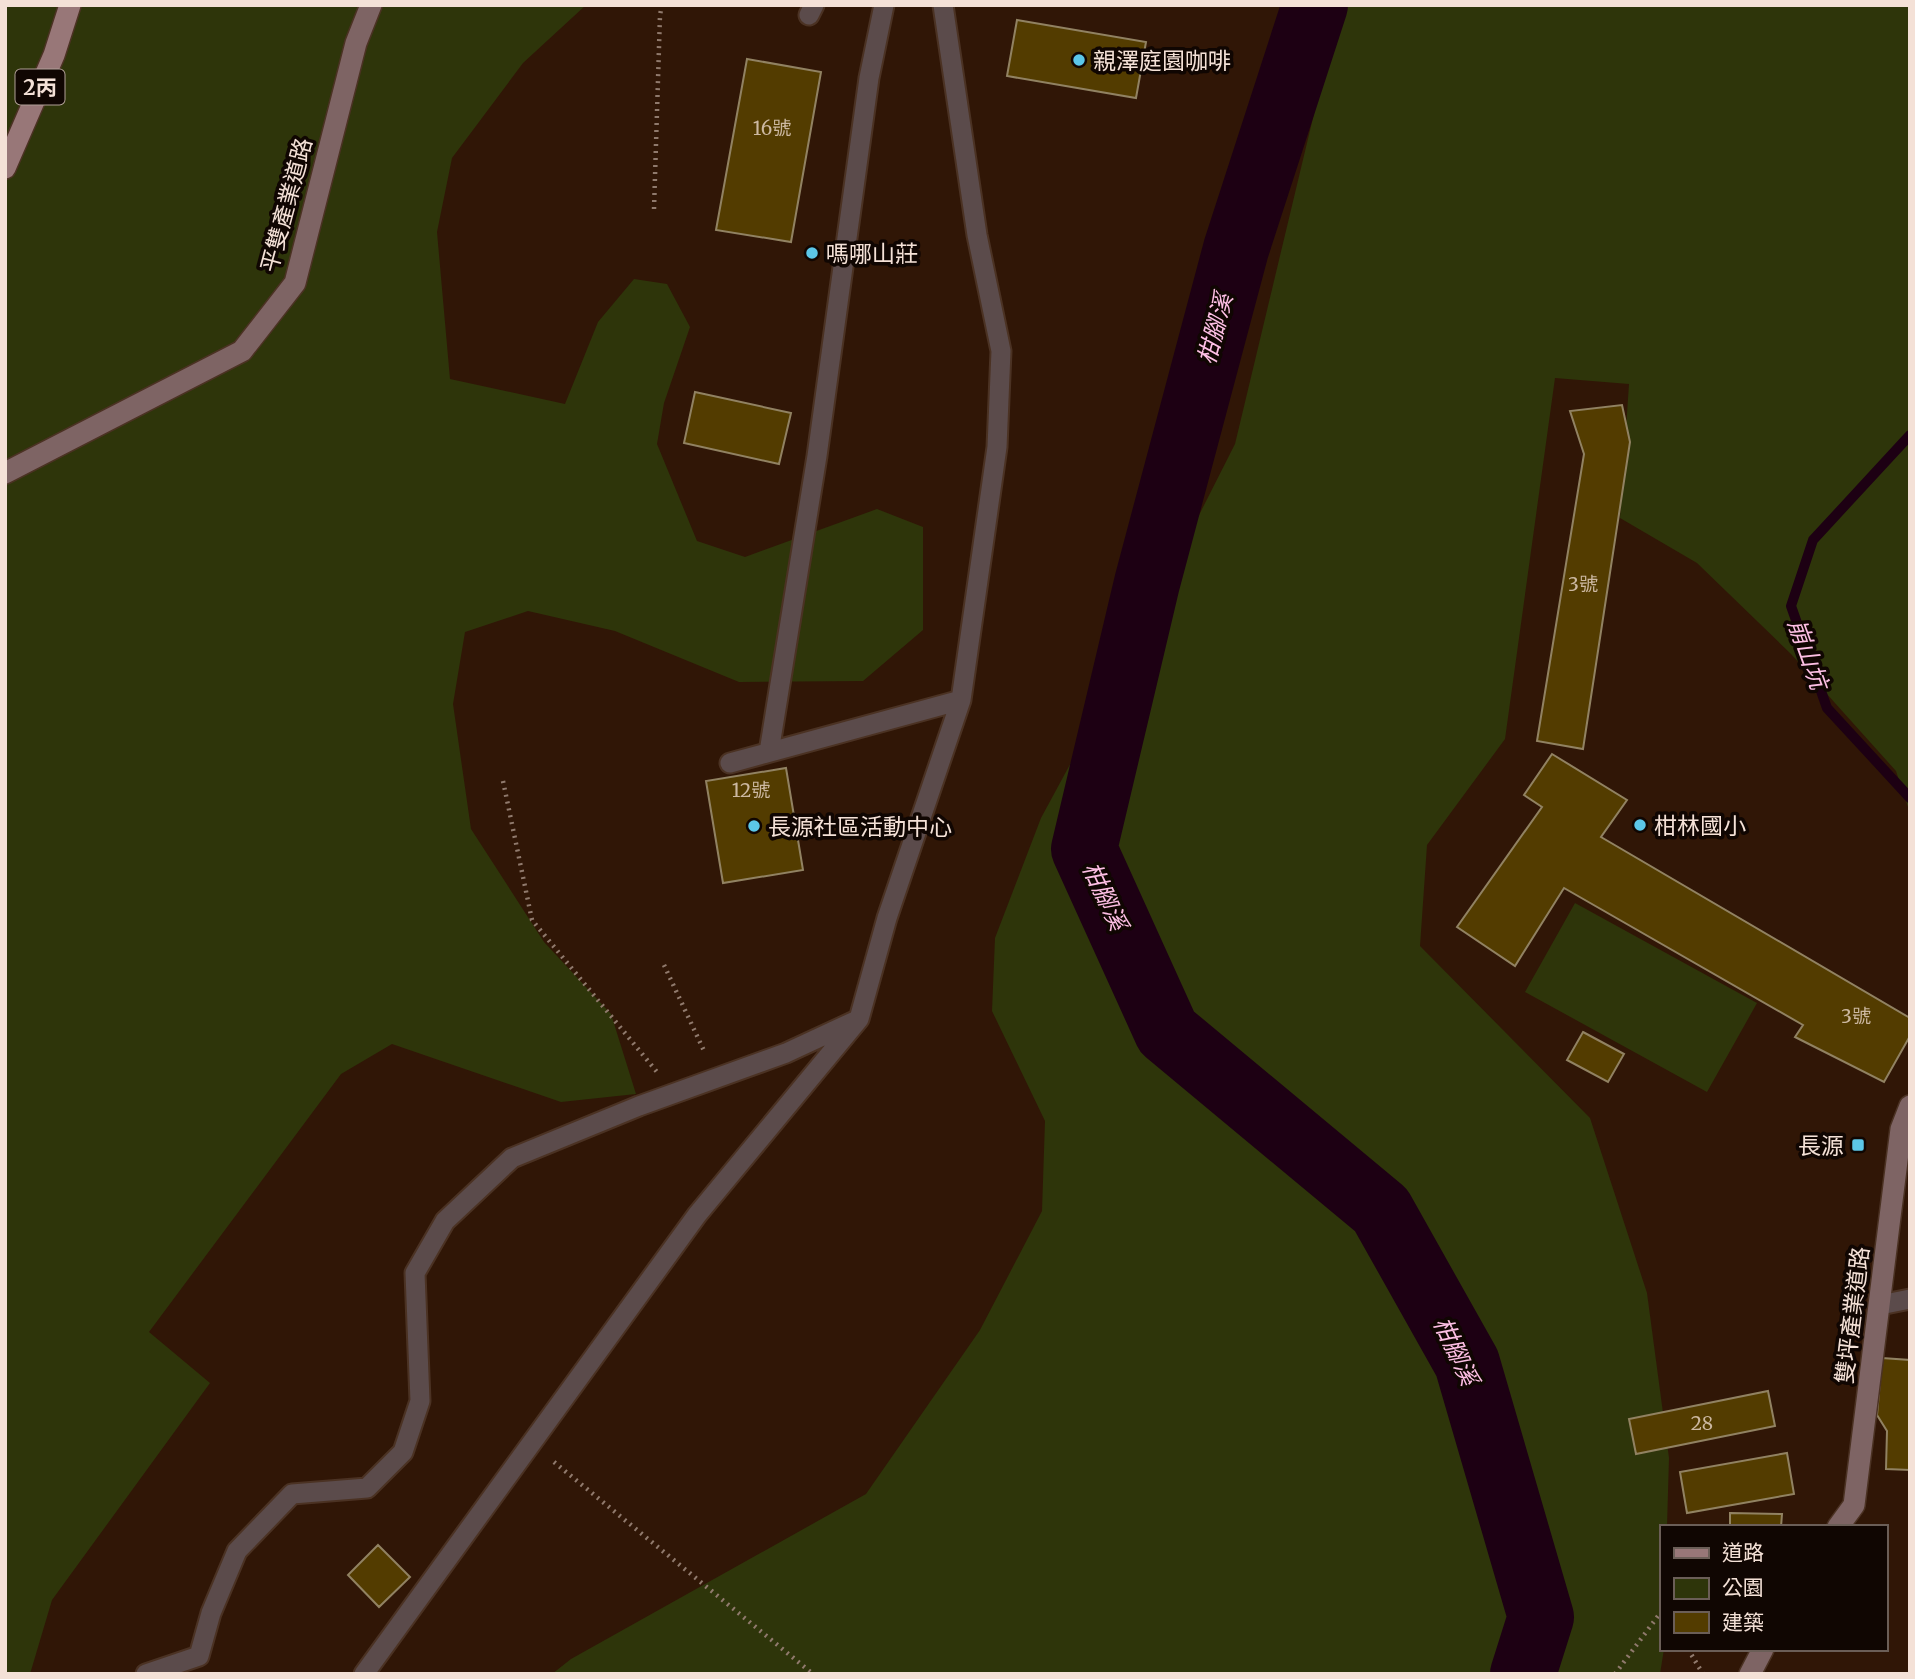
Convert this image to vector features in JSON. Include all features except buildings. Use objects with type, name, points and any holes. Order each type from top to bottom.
[{"type":"main road","name":"2丙","points":[[5,168],[54,55],[70,5]]},
{"type":"street","name":"平雙產業道路","points":[[5,473],[242,351],[295,283],[356,43],[371,5]]},
{"type":"street","name":"雙坪產業道路","points":[[1839,1525],[1854,1505],[1901,1129],[1910,1106]]},
{"type":"street","points":[[1750,1674],[1762,1651]]},
{"type":"lane","points":[[769,752],[817,456],[869,78],[884,5]]},
{"type":"lane","points":[[364,1674],[697,1215],[859,1019],[887,918],[961,700],[997,447],[1001,351],[976,234],[943,5]]},
{"type":"lane","points":[[730,763],[961,700]]},
{"type":"lane","points":[[146,1674],[199,1656],[211,1613],[237,1552],[292,1494],[367,1488],[403,1452],[420,1401],[415,1273],[445,1221],[512,1158],[639,1106],[786,1054],[859,1019]]},
{"type":"lane","points":[[1880,1305],[1910,1298]]},
{"type":"path","points":[[654,209],[662,5]]},
{"type":"path","points":[[503,781],[532,920],[675,1094]]},
{"type":"path","points":[[664,965],[717,1079]]},
{"type":"path","points":[[531,1444],[813,1674]]},
{"type":"path","points":[[1615,1674],[1660,1613]]},
{"type":"path","points":[[1689,1651],[1703,1674]]},
{"type":"green space","points":[[5,5],[586,5],[523,63],[452,158],[437,232],[450,379],[565,404],[598,322],[634,279],[667,284],[690,327],[664,403],[657,444],[697,541],[745,557],[877,509],[923,527],[923,630],[863,681],[739,682],[615,631],[528,611],[465,632],[453,704],[471,829],[544,942],[611,1014],[636,1094],[561,1102],[392,1044],[341,1074],[149,1332],[210,1383],[52,1600],[30,1674],[5,1674]]},
{"type":"green space","points":[[1340,5],[1910,5],[1910,813],[1896,771],[1791,654],[1697,563],[1620,518],[1629,384],[1555,378],[1505,739],[1427,845],[1420,946],[1590,1118],[1647,1293],[1669,1458],[1667,1525],[1660,1525],[1660,1651],[1664,1651],[1660,1674],[552,1674],[571,1659],[866,1494],[980,1330],[1042,1211],[1045,1121],[992,1011],[995,938],[1041,818],[1113,685],[1235,444]]},
{"type":"green space","points":[[1575,903],[1757,1003],[1707,1092],[1525,992]]},
{"type":"waterway","name":"柑腳溪","points":[[1315,5],[1236,249],[1147,583],[1084,849],[1167,1032],[1381,1210],[1467,1363],[1541,1617],[1523,1674]]},
{"type":"waterway","name":"崩山坑","points":[[1910,435],[1813,540],[1791,606],[1827,708],[1910,798]]},
{"type":"place","name":"親澤庭園咖啡","points":[[1079,60]]},
{"type":"place","name":"嗎哪山莊","points":[[812,253]]},
{"type":"place","name":"柑林國小","points":[[1640,825]]},
{"type":"place","name":"長源社區活動中心","points":[[754,826]]},
{"type":"place","name":"長源","points":[[1858,1145]]}]
